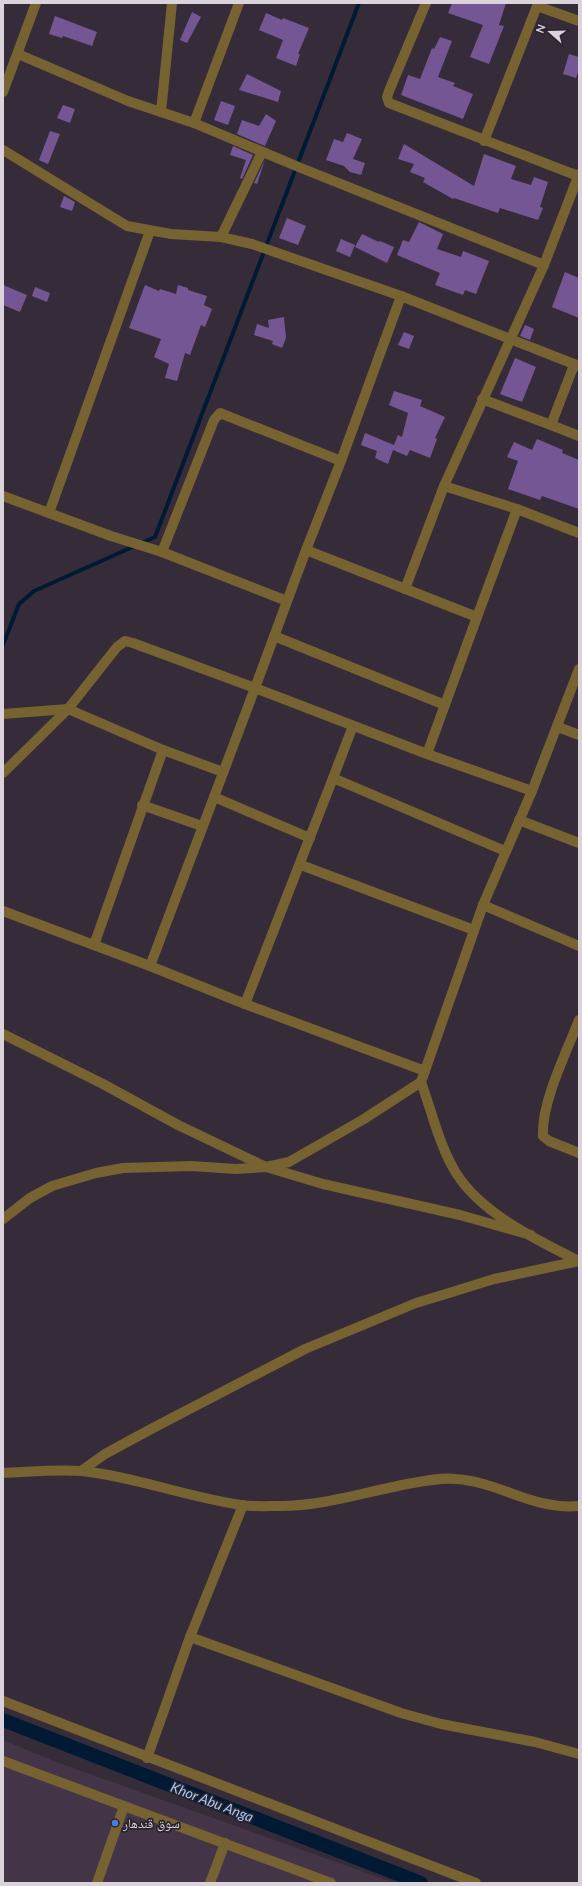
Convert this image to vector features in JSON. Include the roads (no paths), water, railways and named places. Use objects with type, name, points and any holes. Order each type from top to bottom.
[{"type":"street","points":[[3,92],[36,3]]},
{"type":"street","points":[[161,112],[172,3]]},
{"type":"street","points":[[194,123],[238,3]]},
{"type":"street","points":[[404,589],[444,486],[482,399],[544,265],[579,175],[484,141],[389,103],[387,97],[389,91],[426,3]]},
{"type":"street","points":[[484,141],[538,5],[579,20]]},
{"type":"street","points":[[18,54],[128,101],[194,123],[262,152],[544,265]]},
{"type":"street","points":[[3,150],[127,226],[150,231],[221,237],[252,244],[401,296],[577,365],[551,425]]},
{"type":"street","points":[[221,237],[262,152]]},
{"type":"street","points":[[49,514],[150,231]]},
{"type":"street","points":[[150,966],[306,550],[341,461],[401,296]]},
{"type":"street","points":[[482,399],[579,436]]},
{"type":"street","points":[[162,552],[214,420],[220,413],[341,461]]},
{"type":"street","points":[[444,486],[517,509],[579,533]]},
{"type":"street","points":[[3,496],[49,514],[162,552],[287,601]]},
{"type":"street","points":[[427,754],[517,509]]},
{"type":"street","points":[[306,550],[477,617]]},
{"type":"street","points":[[274,636],[445,705]]},
{"type":"street","points":[[3,773],[68,709],[117,647],[125,641],[532,792]]},
{"type":"street","points":[[3,1219],[30,1198],[52,1186],[116,1169],[146,1166],[236,1169],[266,1167],[289,1162],[364,1119],[421,1082],[483,905],[505,851],[532,792],[579,671]]},
{"type":"street","points":[[3,714],[68,709],[163,750],[223,772]]},
{"type":"street","points":[[246,1004],[301,865],[353,726]]},
{"type":"street","points":[[558,727],[579,735]]},
{"type":"street","points":[[94,945],[142,805],[163,750]]},
{"type":"street","points":[[333,778],[505,851]]},
{"type":"street","points":[[214,797],[310,838]]},
{"type":"street","points":[[142,805],[202,826]]},
{"type":"street","points":[[519,820],[579,843]]},
{"type":"street","points":[[301,865],[474,930]]},
{"type":"street","points":[[483,905],[579,946]]},
{"type":"street","points":[[3,911],[425,1071]]},
{"type":"street","points":[[579,1020],[548,1100],[542,1129],[543,1136],[549,1142],[579,1153]]},
{"type":"street","points":[[3,1034],[103,1084],[178,1125],[266,1167],[323,1184],[460,1215],[531,1235]]},
{"type":"street","points":[[421,1082],[442,1144],[456,1173],[474,1195],[494,1212],[531,1235],[579,1261]]},
{"type":"street","points":[[81,1471],[105,1454],[132,1439],[305,1350],[416,1303],[494,1279],[579,1261]]},
{"type":"street","points":[[3,1473],[81,1471],[143,1482],[184,1494],[243,1505],[283,1506],[319,1502],[421,1482],[456,1479],[489,1485],[528,1500],[564,1507],[579,1506]]},
{"type":"street","points":[[147,1758],[190,1637],[243,1505]]},
{"type":"street","points":[[190,1637],[401,1713],[441,1724],[534,1742],[578,1753]]},
{"type":"street","points":[[3,1701],[147,1758],[476,1883]]},
{"type":"street","points":[[3,1761],[331,1883]]},
{"type":"street","points":[[97,1883],[124,1806]]},
{"type":"street","points":[[210,1883],[225,1843]]},
{"type":"waterway","points":[[3,645],[19,604],[34,591],[155,537],[359,3]]},
{"type":"waterway","name":"Khor Abu Anga","points":[[3,1720],[421,1883]]},
{"type":"place","name":"سوق قندهار","points":[[115,1823]]}]
